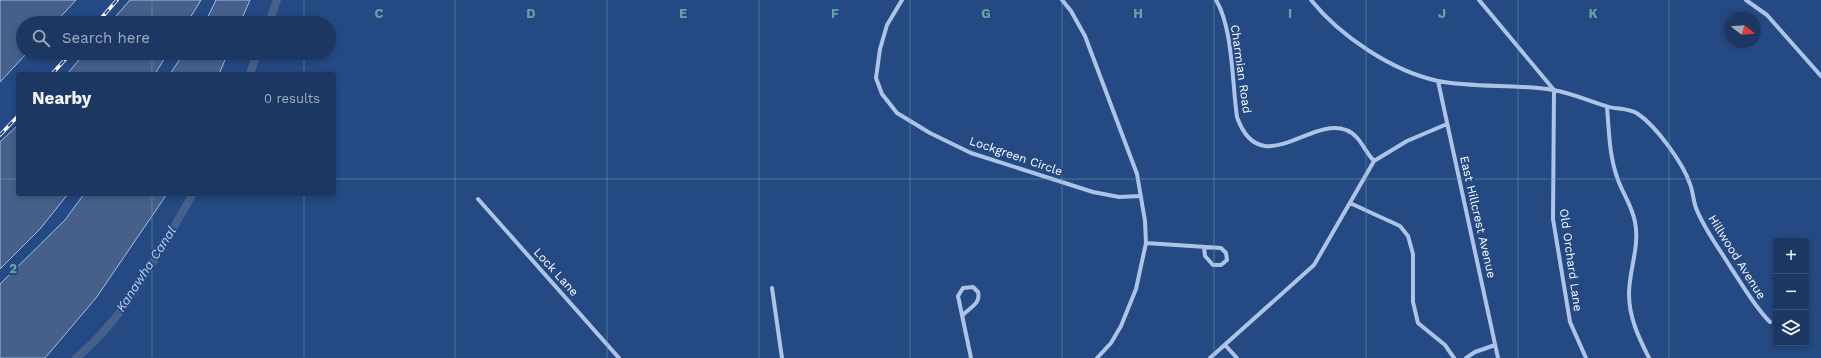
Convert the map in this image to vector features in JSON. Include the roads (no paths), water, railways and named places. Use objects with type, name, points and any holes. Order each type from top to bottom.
[{"type":"street","name":"Lockgreen Circle","points":[[902,0],[887,25],[880,49],[876,78],[882,94],[897,113],[930,133],[971,153],[1093,192],[1119,197],[1141,196]]},
{"type":"street","points":[[1062,0],[1071,11],[1086,36],[1137,174],[1146,243],[1142,271],[1130,307],[1111,343],[1097,358]]},
{"type":"street","name":"Charmian Road","points":[[1216,0],[1220,6],[1226,31],[1237,117],[1241,130],[1249,137],[1262,144],[1278,145],[1325,130],[1340,128],[1352,133],[1374,161]]},
{"type":"street","points":[[1311,0],[1330,21],[1345,34],[1373,53],[1407,70],[1438,81],[1554,90]]},
{"type":"street","points":[[1479,0],[1554,90]]},
{"type":"street","points":[[1746,0],[1767,15],[1821,76]]},
{"type":"street","name":"East Hillcrest Avenue","points":[[1438,81],[1498,358]]},
{"type":"street","name":"Hillwood Avenue","points":[[1554,90],[1587,99],[1607,107],[1629,109],[1638,114],[1659,136],[1684,170],[1691,185],[1696,208],[1712,240],[1759,311],[1770,322]]},
{"type":"street","name":"Old Orchard Lane","points":[[1554,90],[1553,219],[1570,322],[1586,358]]},
{"type":"street","points":[[1607,107],[1610,149],[1616,176],[1631,207],[1636,222],[1637,236],[1629,294],[1630,312],[1637,334],[1649,358]]},
{"type":"street","points":[[1210,358],[1314,265],[1374,161],[1407,141],[1447,124]]},
{"type":"street","name":"Lock Lane","points":[[478,199],[619,358]]},
{"type":"street","points":[[1350,204],[1400,226],[1408,236],[1414,254],[1413,302],[1418,323],[1445,345],[1454,358]]},
{"type":"street","points":[[1146,243],[1221,248],[1226,252],[1227,260],[1221,265],[1213,265],[1205,256],[1204,247]]},
{"type":"street","points":[[963,315],[968,309],[975,305],[979,299],[978,292],[973,287],[964,287],[959,293],[958,300],[963,315],[971,358]]},
{"type":"street","points":[[772,288],[782,358]]},
{"type":"street","points":[[1225,345],[1237,358]]},
{"type":"street","points":[[1466,358],[1475,352],[1495,345]]},
{"type":"water","points":[[0,0],[76,0],[61,16],[16,16],[16,60],[20,60],[0,82]]},
{"type":"water","points":[[130,0],[201,0],[191,16],[116,16]]},
{"type":"water","points":[[216,0],[250,0],[243,16],[208,16]]},
{"type":"water","points":[[79,60],[164,60],[156,72],[69,72]]},
{"type":"water","points":[[179,60],[225,60],[220,72],[171,72]]},
{"type":"water","points":[[16,127],[16,196],[66,196],[40,229],[0,269],[0,142]]},
{"type":"water","points":[[83,196],[166,196],[96,298],[45,358],[0,358],[0,284],[65,220]]},
{"type":"waterway","name":"Kanawha Canal","points":[[271,16],[277,0]]},
{"type":"waterway","name":"Kanawha Canal","points":[[251,72],[255,60]]},
{"type":"waterway","name":"Kanawha Canal","points":[[76,358],[111,323],[127,303],[192,196]]},
{"type":"railway","points":[[103,16],[117,0]]},
{"type":"railway","points":[[54,72],[65,60]]},
{"type":"railway","points":[[0,135],[16,118]]}]
